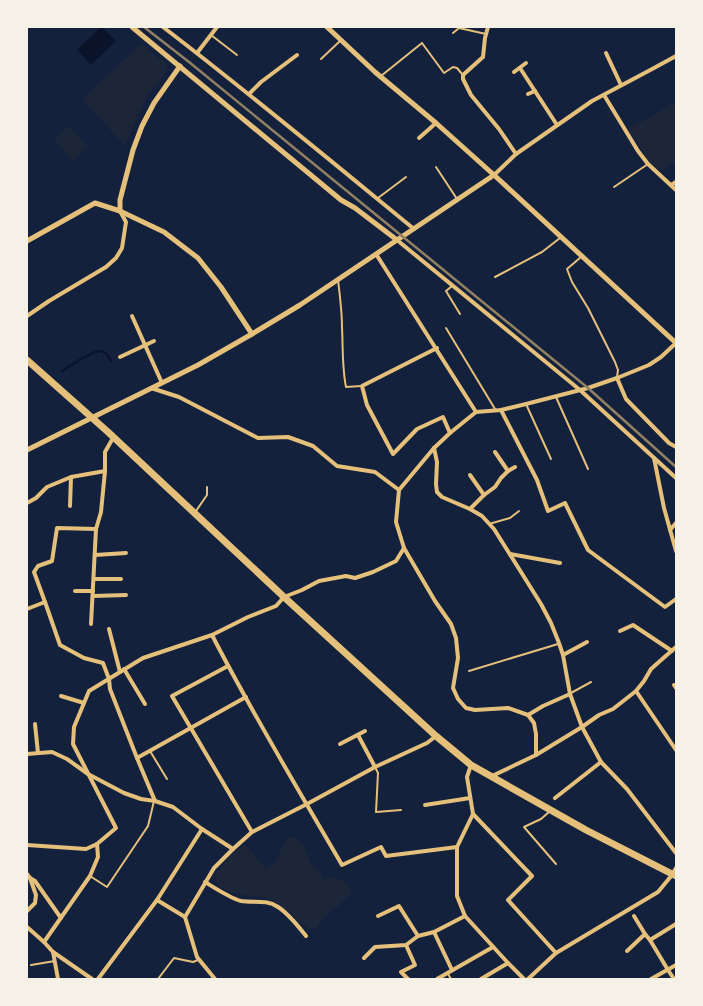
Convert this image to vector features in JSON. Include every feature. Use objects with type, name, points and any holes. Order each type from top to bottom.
[{"type":"highway","points":[[27,360],[92,418],[436,736],[471,765],[586,830],[675,873]]},
{"type":"street","points":[[132,27],[341,200],[355,208],[397,240],[580,390],[676,478]]},
{"type":"street","points":[[163,27],[249,94],[414,229]]},
{"type":"street","points":[[197,53],[217,27]]},
{"type":"street","points":[[327,27],[380,77],[494,175],[676,343],[661,358],[649,365],[617,378],[556,397],[502,410],[476,412],[450,432],[434,448],[399,490],[396,522],[404,548],[435,601],[451,624],[456,638],[458,658],[453,688],[458,699],[466,708],[475,710],[508,708],[528,715],[534,723],[536,734],[536,755]]},
{"type":"street","points":[[488,27],[483,58],[463,75],[463,80],[471,95],[499,129],[516,154]]},
{"type":"street","points":[[606,53],[621,85]]},
{"type":"street","points":[[249,94],[261,82],[298,54]]},
{"type":"street","points":[[27,450],[198,364],[300,305],[494,175],[516,154],[592,101],[676,56]]},
{"type":"street","points":[[514,72],[526,63]]},
{"type":"street","points":[[27,316],[106,267],[116,258],[122,248],[126,222],[120,211],[120,200],[133,150],[142,126],[154,103],[180,66]]},
{"type":"street","points":[[520,68],[557,125]]},
{"type":"street","points":[[528,94],[534,91]]},
{"type":"street","points":[[604,95],[638,151],[648,164],[676,190]]},
{"type":"street","points":[[419,138],[436,124]]},
{"type":"street","points":[[671,185],[676,182]]},
{"type":"street","points":[[27,241],[95,203],[120,211],[164,232],[198,258],[221,287],[252,334]]},
{"type":"street","points":[[376,254],[437,348],[476,412]]},
{"type":"street","points":[[132,316],[162,383]]},
{"type":"street","points":[[120,357],[154,341]]},
{"type":"street","points":[[437,348],[362,386],[367,405],[393,454],[417,429],[443,417],[450,432]]},
{"type":"street","points":[[617,378],[626,399],[669,443],[676,447]]},
{"type":"street","points":[[151,388],[179,397],[258,438],[288,437],[313,446],[337,466],[375,472],[399,490]]},
{"type":"street","points":[[502,410],[537,480],[548,511],[565,503],[588,550],[665,607],[676,599]]},
{"type":"street","points":[[91,624],[96,529],[101,512],[105,471],[105,452],[113,438]]},
{"type":"street","points":[[434,448],[437,462],[437,492],[442,497],[482,516],[510,554],[541,604],[551,624],[563,655],[570,694],[582,727],[601,762],[627,789],[676,853]]},
{"type":"street","points":[[495,452],[508,471]]},
{"type":"street","points":[[654,458],[664,508],[676,551]]},
{"type":"street","points":[[470,509],[484,495],[495,487],[508,471],[515,467]]},
{"type":"street","points":[[27,503],[36,498],[47,487],[71,477],[105,471]]},
{"type":"street","points":[[470,475],[484,495]]},
{"type":"street","points":[[70,506],[71,477]]},
{"type":"street","points":[[670,530],[676,523]]},
{"type":"street","points":[[96,529],[57,528],[52,561],[38,566],[34,572],[60,645],[84,658],[103,663],[109,679],[110,689],[154,801]]},
{"type":"street","points":[[27,845],[86,848],[97,844],[116,828],[73,744],[74,727],[89,690],[143,658],[212,635],[248,617],[276,606],[284,597],[319,581],[346,576],[355,578],[373,572],[396,561],[404,548]]},
{"type":"street","points":[[95,555],[126,554]]},
{"type":"street","points":[[510,554],[560,563]]},
{"type":"street","points":[[94,579],[121,579]]},
{"type":"street","points":[[75,591],[93,591]]},
{"type":"street","points":[[93,596],[126,595]]},
{"type":"street","points":[[27,609],[45,602]]},
{"type":"street","points":[[620,631],[633,625],[672,651]]},
{"type":"street","points":[[110,629],[122,671],[145,704]]},
{"type":"street","points":[[212,635],[228,666],[342,865],[381,846],[386,856],[457,847]]},
{"type":"street","points":[[563,655],[587,642]]},
{"type":"street","points":[[492,776],[536,755],[599,715],[613,709],[636,691],[652,669],[676,647]]},
{"type":"street","points":[[228,666],[172,696],[252,832]]},
{"type":"street","points":[[636,691],[676,750]]},
{"type":"street","points":[[528,715],[543,706],[570,694]]},
{"type":"street","points":[[61,696],[84,703]]},
{"type":"street","points":[[137,758],[246,697]]},
{"type":"street","points":[[35,724],[38,753]]},
{"type":"street","points":[[340,744],[365,731]]},
{"type":"street","points":[[358,735],[375,767]]},
{"type":"street","points":[[185,917],[214,868],[252,832],[375,767],[427,744],[436,736]]},
{"type":"street","points":[[27,754],[52,752],[67,759],[88,774],[124,793],[173,807],[202,829],[233,849]]},
{"type":"street","points":[[555,798],[601,762]]},
{"type":"street","points":[[471,765],[467,777],[472,814],[457,847],[457,896],[465,916],[524,979]]},
{"type":"street","points":[[425,805],[470,798]]},
{"type":"street","points":[[472,814],[532,876],[508,900],[556,953]]},
{"type":"street","points":[[98,979],[157,900],[202,829]]},
{"type":"street","points":[[44,942],[90,876],[98,857],[97,844]]},
{"type":"street","points":[[528,979],[556,953],[658,892],[675,873]]},
{"type":"street","points":[[28,876],[35,881],[61,918]]},
{"type":"street","points":[[27,911],[35,903],[36,895],[28,876]]},
{"type":"street","points":[[205,882],[220,891],[241,900],[267,902],[278,907],[292,919],[306,936]]},
{"type":"street","points":[[157,900],[185,917],[197,957],[214,979]]},
{"type":"street","points":[[378,916],[399,906],[418,936]]},
{"type":"street","points":[[364,958],[375,947],[406,945],[418,936],[434,932],[465,916]]},
{"type":"street","points":[[634,916],[674,979]]},
{"type":"street","points":[[650,940],[676,924]]},
{"type":"street","points":[[27,927],[53,952],[92,979]]},
{"type":"street","points":[[434,932],[452,970]]},
{"type":"street","points":[[627,951],[645,934]]},
{"type":"street","points":[[406,945],[415,965],[401,972],[408,979]]},
{"type":"street","points":[[437,979],[493,947]]},
{"type":"street","points":[[53,952],[58,979]]},
{"type":"street","points":[[481,979],[508,963]]},
{"type":"street","points":[[651,979],[676,965]]},
{"type":"lane","points":[[453,33],[460,27],[486,34]]},
{"type":"lane","points":[[211,35],[236,55]]},
{"type":"lane","points":[[321,59],[341,40]]},
{"type":"lane","points":[[380,77],[422,43],[444,73],[453,67],[458,68],[463,75]]},
{"type":"lane","points":[[614,187],[648,164]]},
{"type":"lane","points":[[436,167],[457,200]]},
{"type":"lane","points":[[377,199],[406,177]]},
{"type":"lane","points":[[495,277],[542,252],[561,237]]},
{"type":"lane","points":[[582,256],[567,269],[572,282],[588,308],[615,362],[618,370],[617,378]]},
{"type":"lane","points":[[338,279],[346,387],[362,386]]},
{"type":"lane","points":[[452,286],[446,291],[460,314]]},
{"type":"lane","points":[[446,328],[496,410]]},
{"type":"lane","points":[[556,397],[588,469]]},
{"type":"lane","points":[[526,404],[551,459]]},
{"type":"lane","points":[[194,513],[207,495],[207,487]]},
{"type":"lane","points":[[489,524],[510,518],[519,511]]},
{"type":"lane","points":[[469,671],[559,643]]},
{"type":"lane","points":[[570,694],[591,682]]},
{"type":"lane","points":[[150,751],[167,778]]},
{"type":"lane","points":[[375,767],[378,773],[376,812],[401,810]]},
{"type":"lane","points":[[90,876],[107,887],[148,826],[154,801]]},
{"type":"lane","points":[[552,810],[541,819],[524,827],[556,864]]},
{"type":"lane","points":[[158,979],[174,958],[193,962],[199,959]]},
{"type":"lane","points":[[31,965],[55,961]]},
{"type":"lane","points":[[447,973],[451,979]]},
{"type":"shaded area","points":[[101,27],[116,41],[91,65],[77,50]]},
{"type":"shaded area","points":[[141,44],[167,65],[164,75],[148,95],[125,146],[82,99]]},
{"type":"shaded area","points":[[675,102],[676,161],[662,171],[650,163],[628,129]]},
{"type":"shaded area","points":[[69,126],[88,147],[73,161],[54,139]]},
{"type":"shaded area","points":[[296,836],[303,845],[311,863],[323,879],[340,879],[346,884],[352,893],[323,918],[317,928],[310,929],[301,923],[291,913],[268,898],[242,895],[218,886],[214,875],[235,851],[245,844],[265,868],[275,863],[286,839]]},
{"type":"waterway","points":[[62,371],[92,353],[100,351],[104,352],[111,361]]},
{"type":"railway","points":[[144,27],[189,62],[588,388],[676,467]]}]
